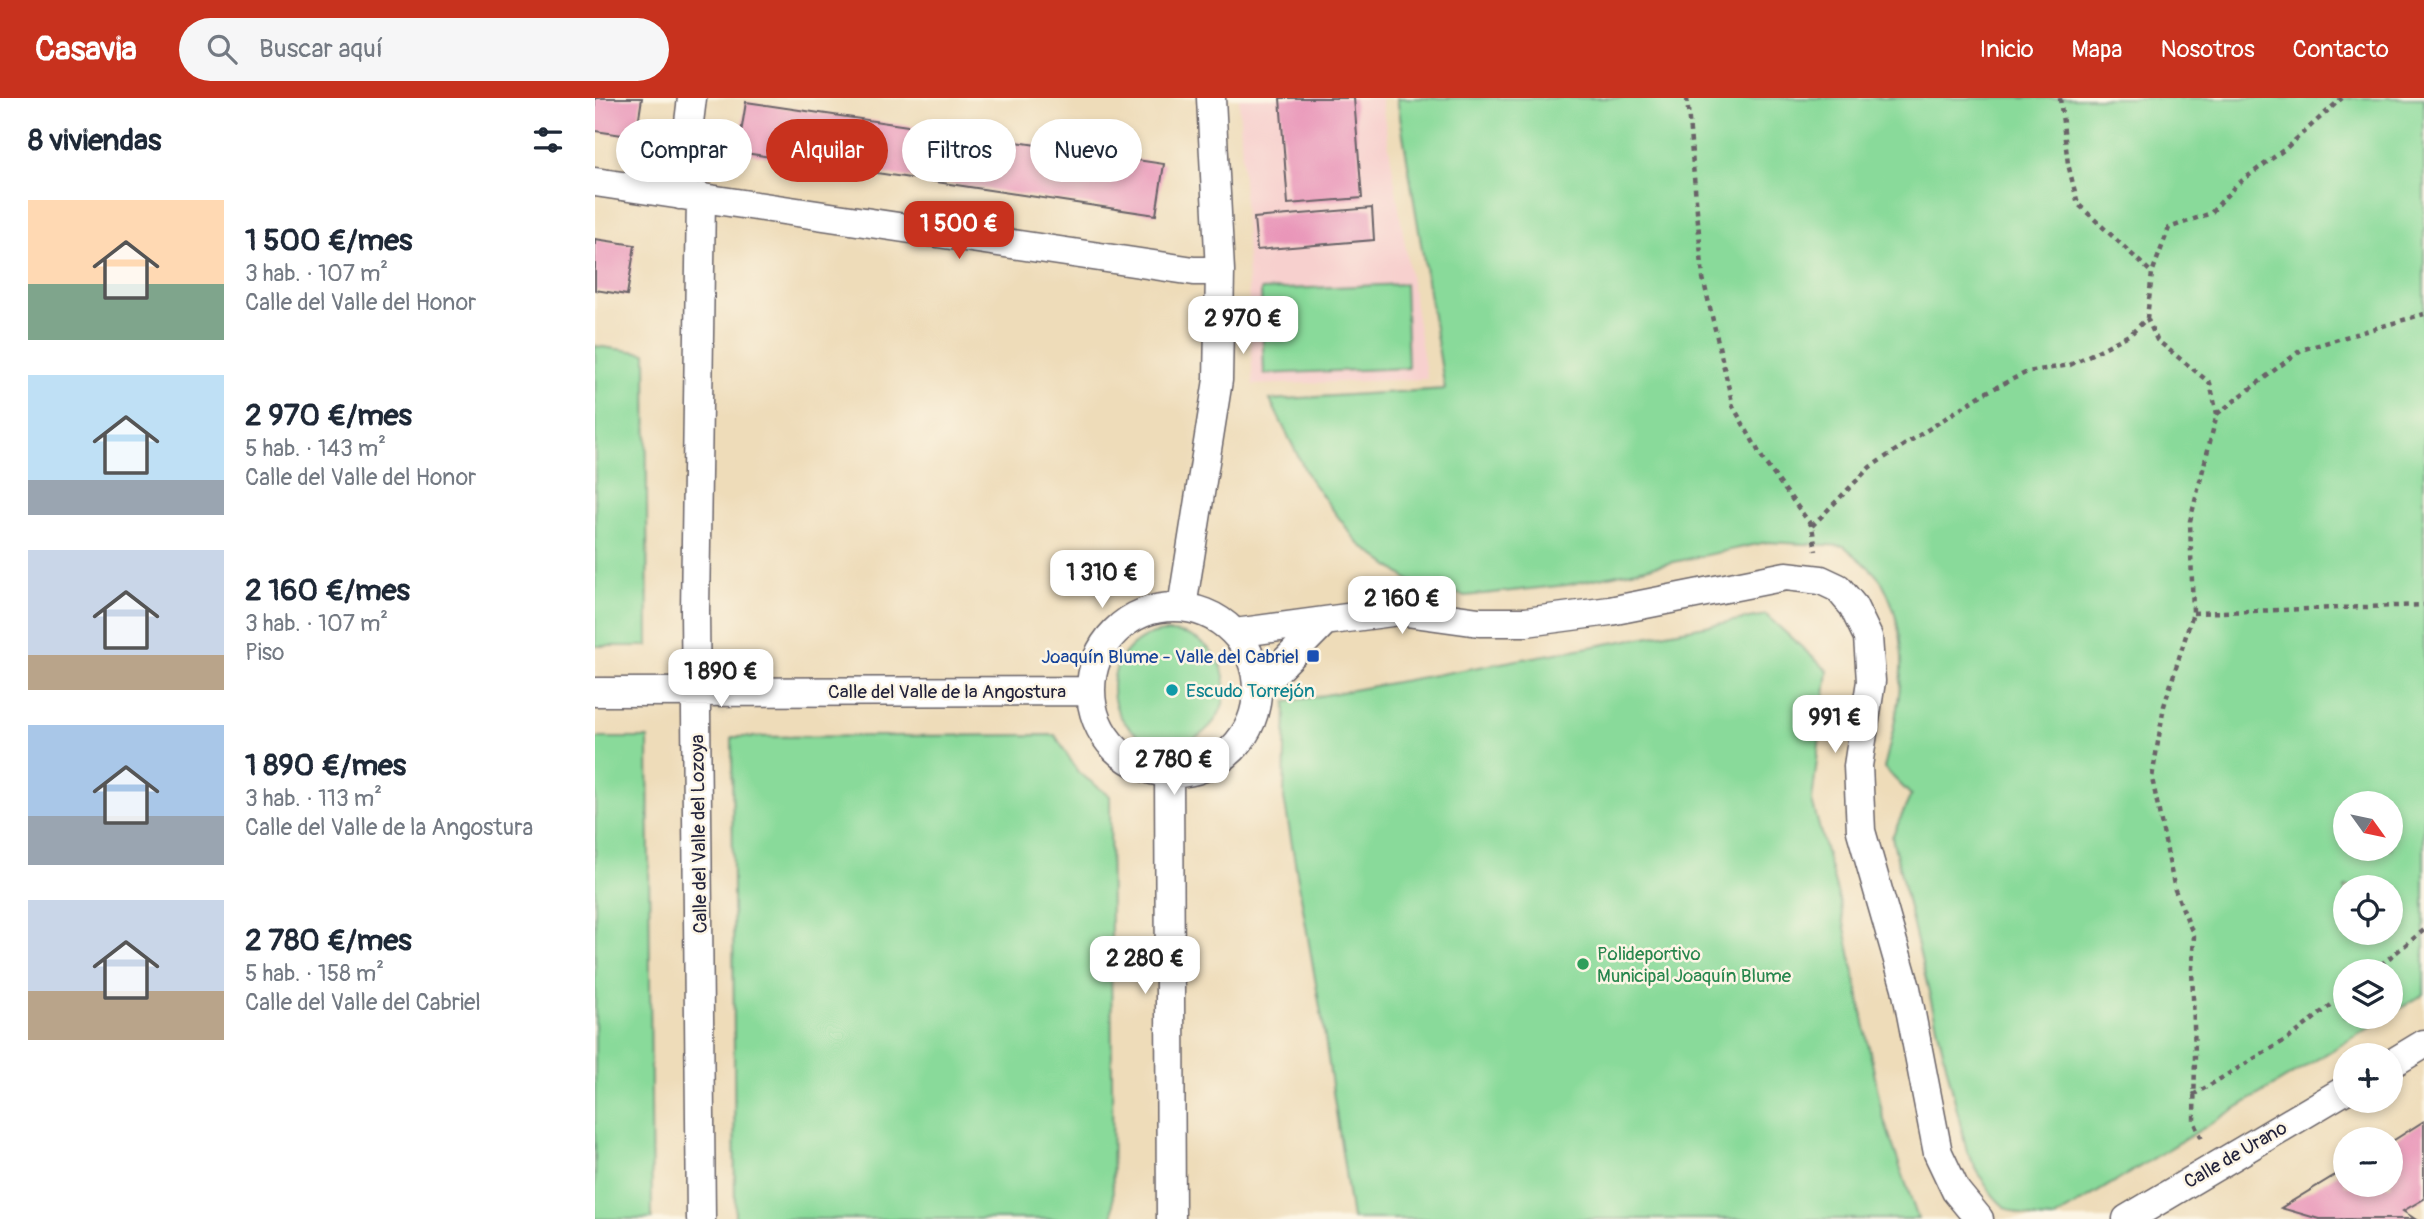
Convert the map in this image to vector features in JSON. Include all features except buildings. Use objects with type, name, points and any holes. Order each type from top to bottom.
[{"type":"street","name":"Calle del Valle del Lozoya","points":[[692,98],[690,196],[697,312],[696,690],[701,1219]]},
{"type":"street","points":[[1182,607],[1218,380],[1220,271],[1211,98]]},
{"type":"street","points":[[595,182],[1194,271],[1220,271]]},
{"type":"street","points":[[1235,633],[1399,611],[1479,622],[1526,622],[1610,611],[1786,576],[1821,580],[1838,587],[1868,637],[1871,681],[1858,766],[1861,831],[1906,988],[1938,1153],[1956,1191],[1979,1219]]},
{"type":"street","points":[[1163,607],[1182,607],[1216,617],[1235,633],[1252,659],[1258,689],[1252,722],[1233,749],[1206,767],[1169,773],[1142,768],[1115,750],[1096,723],[1089,691],[1095,661],[1110,635],[1134,616],[1163,607]]},
{"type":"street","points":[[1258,689],[1324,622]]},
{"type":"street","name":"Calle del Valle de la Angostura","points":[[595,692],[1089,691]]},
{"type":"street","points":[[1169,773],[1171,1219]]},
{"type":"street","points":[[2403,1057],[2424,1044]]},
{"type":"street","name":"Calle de Urano","points":[[2127,1219],[2333,1097]]},
{"type":"path","points":[[1687,98],[1703,278],[1733,405],[1765,463],[1812,526],[1821,580]]},
{"type":"path","points":[[2060,98],[2069,164],[2078,204],[2152,273]]},
{"type":"path","points":[[2203,1142],[2194,1121],[2194,936],[2175,890],[2152,778],[2164,706],[2193,613],[2190,522],[2217,414],[2210,383],[2157,341],[2147,318],[2152,273],[2169,228],[2211,213],[2236,185],[2285,149],[2342,98]]},
{"type":"path","points":[[2217,414],[2301,350],[2424,314]]},
{"type":"path","points":[[1812,526],[1870,467],[1983,394],[2027,372],[2070,365],[2130,334],[2147,318]]},
{"type":"path","points":[[2193,613],[2424,605]]},
{"type":"path","points":[[2388,959],[2424,930]]},
{"type":"path","points":[[2193,1095],[2293,1036],[2333,1004]]},
{"type":"shaded area","points":[[1239,98],[1381,98],[1427,379],[1253,385]]},
{"type":"green space","points":[[1397,98],[2424,98],[2424,994],[2403,1007],[2403,959],[2333,959],[2333,1029],[2367,1029],[2344,1043],[2333,1043],[2333,1050],[2053,1219],[2020,1215],[2008,1209],[1983,1181],[1967,1152],[1892,837],[1911,795],[1884,768],[1895,722],[1901,652],[1893,606],[1880,579],[1844,546],[1767,542],[1567,585],[1465,596],[1410,581],[1358,543],[1309,478],[1270,400],[1445,389]]},
{"type":"green space","points":[[1405,284],[1408,368],[1264,374],[1261,290]]},
{"type":"green space","points":[[595,346],[646,353],[648,646],[595,646]]},
{"type":"green space","name":"Polideportivo Municipal Joaquín Blume","points":[[1766,615],[1828,671],[1812,801],[1840,903],[1883,1117],[1918,1219],[1352,1219],[1323,1025],[1284,798],[1286,702]]},
{"type":"green space","points":[[1169,632],[1191,636],[1209,648],[1221,666],[1225,688],[1221,710],[1209,728],[1191,740],[1169,744],[1147,740],[1129,728],[1117,710],[1113,688],[1117,666],[1129,648],[1147,636]]},
{"type":"green space","points":[[1055,735],[1078,772],[1110,796],[1113,1219],[735,1219],[732,737]]},
{"type":"green space","points":[[595,738],[648,738],[652,1219],[595,1219]]},
{"type":"place","name":"Joaquín Blume - Valle del Cabriel","points":[[1313,656]]},
{"type":"place","name":"Escudo Torrejón","points":[[1172,690]]},
{"type":"place","name":"Polideportivo Municipal Joaquín Blume","points":[[1583,964]]}]
